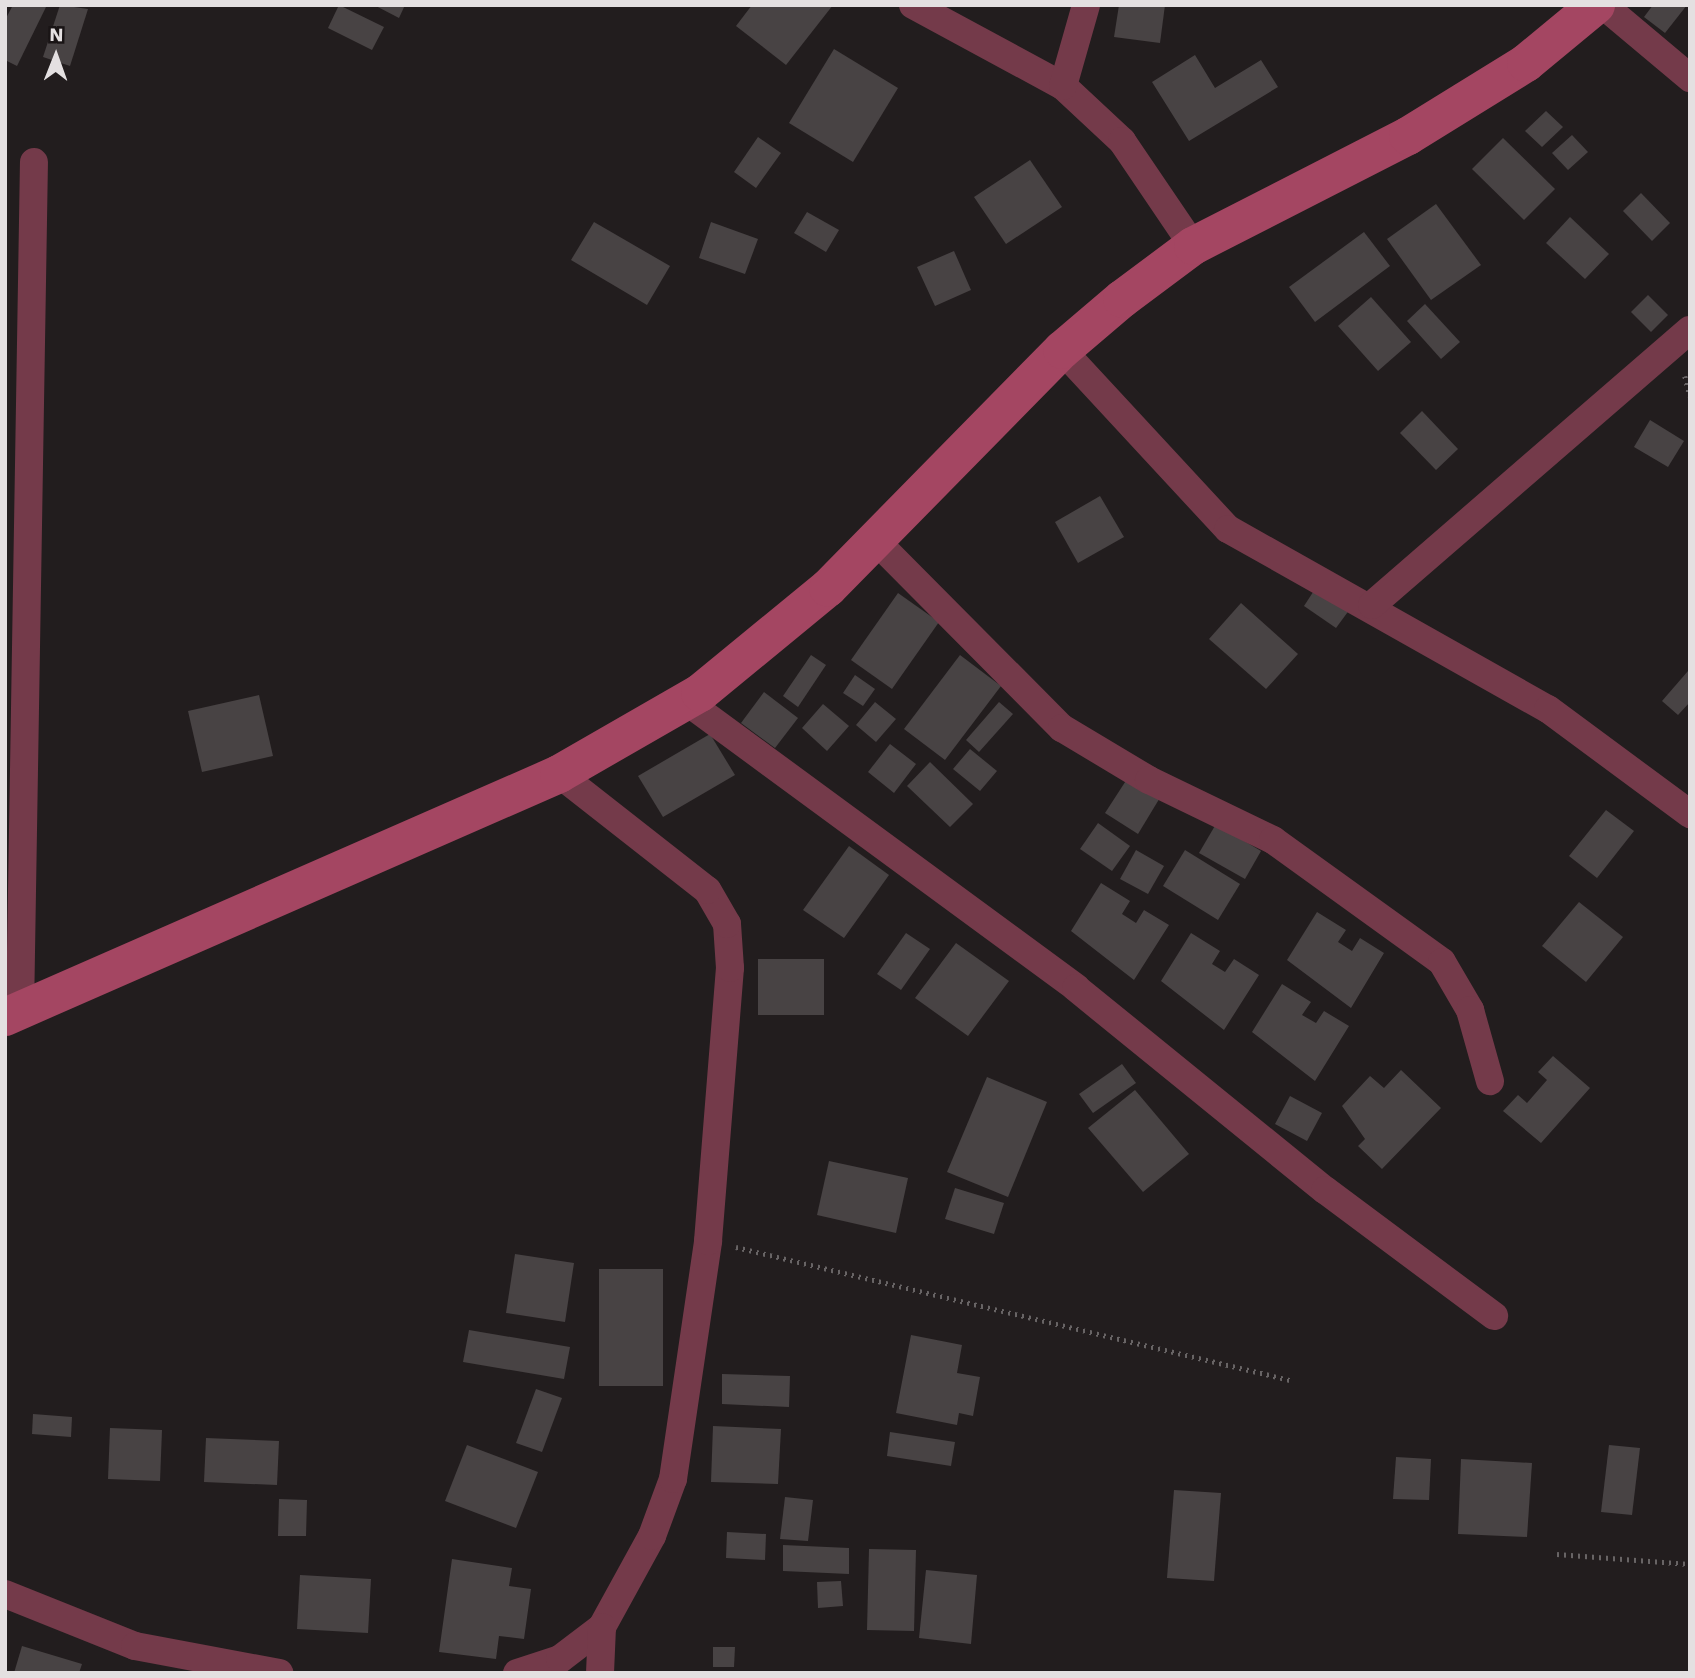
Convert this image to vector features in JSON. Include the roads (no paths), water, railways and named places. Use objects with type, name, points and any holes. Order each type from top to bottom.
[{"type":"street","points":[[913,5],[1063,86],[1122,141],[1193,246]]},
{"type":"street","points":[[1063,86],[1086,5]]},
{"type":"street","points":[[34,162],[12,1015],[559,774],[686,701],[876,541],[1062,350],[1193,246],[1408,136],[1525,63],[1596,5]]},
{"type":"street","points":[[1603,5],[1690,78]]},
{"type":"street","points":[[1372,605],[1690,330]]},
{"type":"street","points":[[1062,350],[1228,529],[1372,605],[1548,709],[1690,814]]},
{"type":"street","points":[[876,541],[1062,728],[1149,780],[1273,840],[1442,962],[1469,1010],[1490,1081]]},
{"type":"street","points":[[686,701],[1076,988],[1325,1191],[1494,1316]]},
{"type":"street","points":[[517,1673],[560,1660],[602,1628],[652,1536],[673,1479],[708,1241],[730,968],[727,924],[708,890],[559,774]]},
{"type":"street","points":[[5,1594],[135,1646],[279,1673]]},
{"type":"street","points":[[600,1673],[602,1628]]}]
